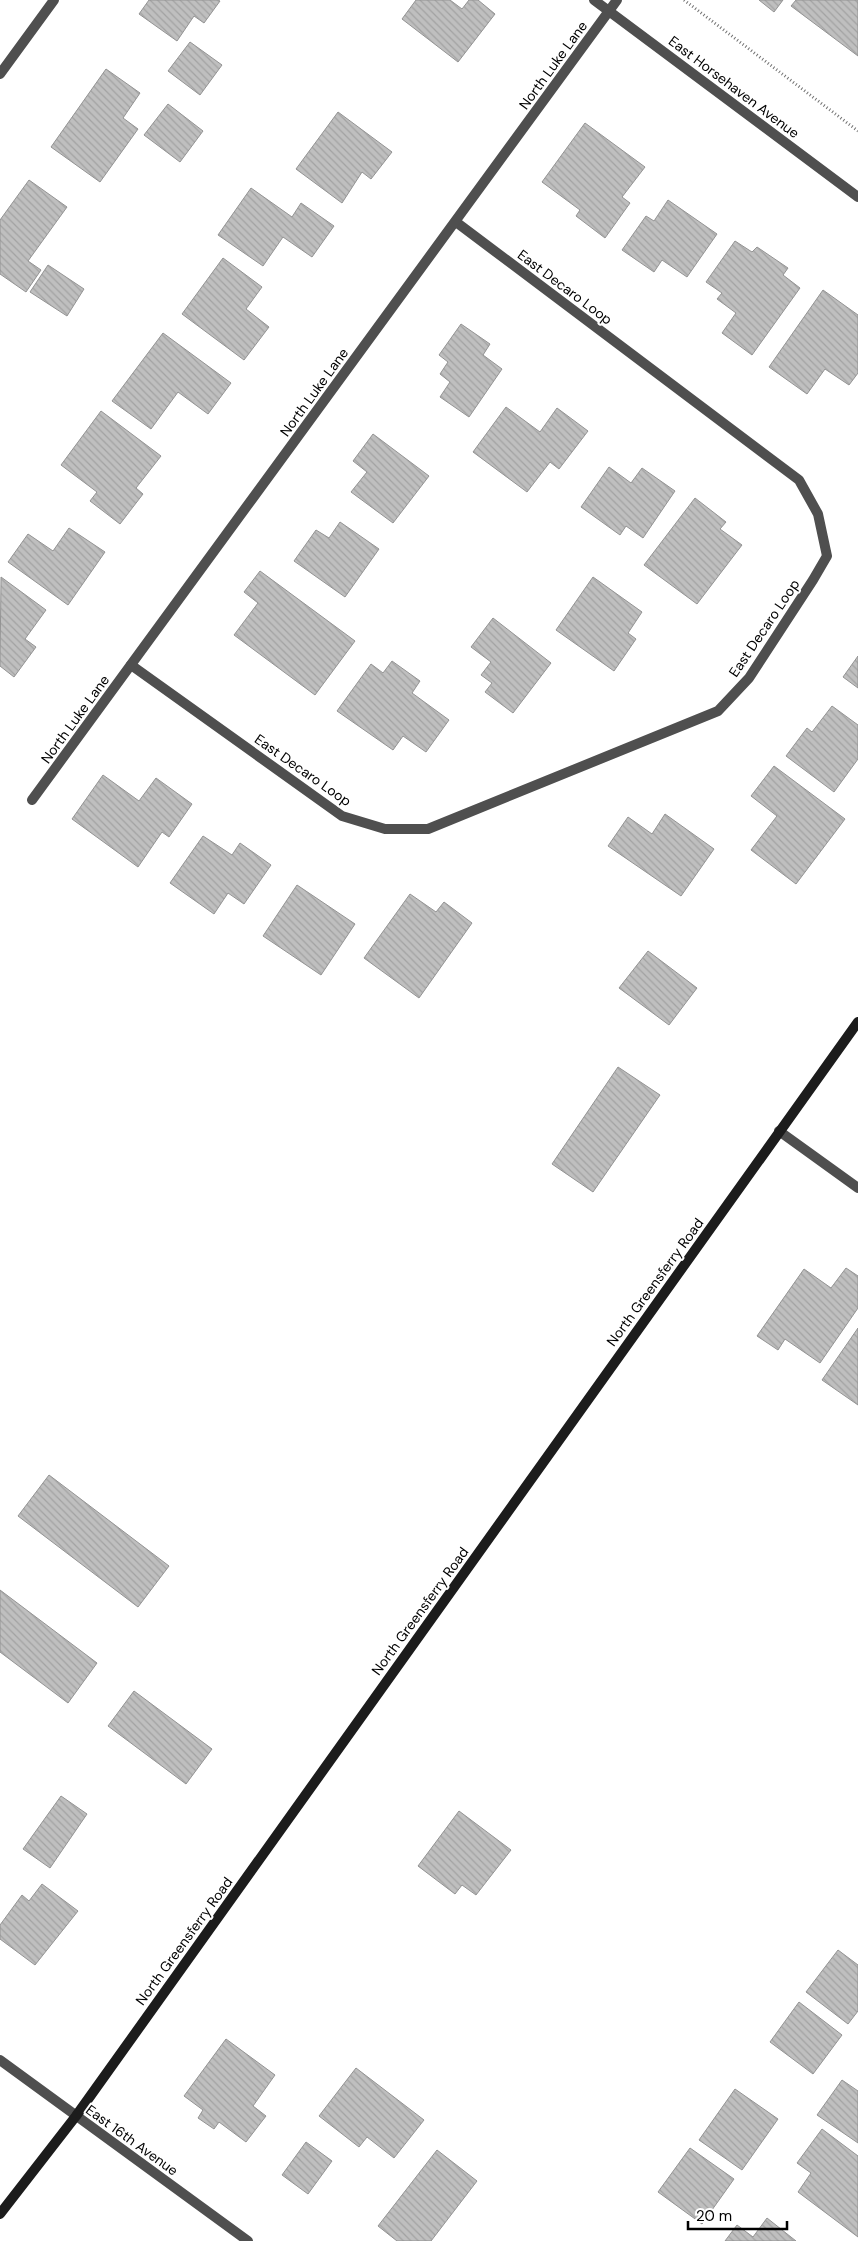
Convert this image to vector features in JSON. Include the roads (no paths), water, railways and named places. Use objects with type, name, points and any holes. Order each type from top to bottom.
[{"type":"main road","name":"North Greensferry Road","points":[[0,2214],[76,2116],[858,1022]]},
{"type":"street","points":[[0,74],[54,0]]},
{"type":"street","name":"East Horsehaven Avenue","points":[[594,0],[858,197]]},
{"type":"street","name":"North Luke Lane","points":[[32,800],[617,0]]},
{"type":"street","name":"East Decaro Loop","points":[[131,665],[342,816],[386,829],[428,829],[673,730],[718,711],[749,678],[827,556],[818,514],[799,480],[456,222]]},
{"type":"street","points":[[780,1131],[858,1188]]},
{"type":"street","name":"East 16th Avenue","points":[[0,2060],[248,2241]]}]
